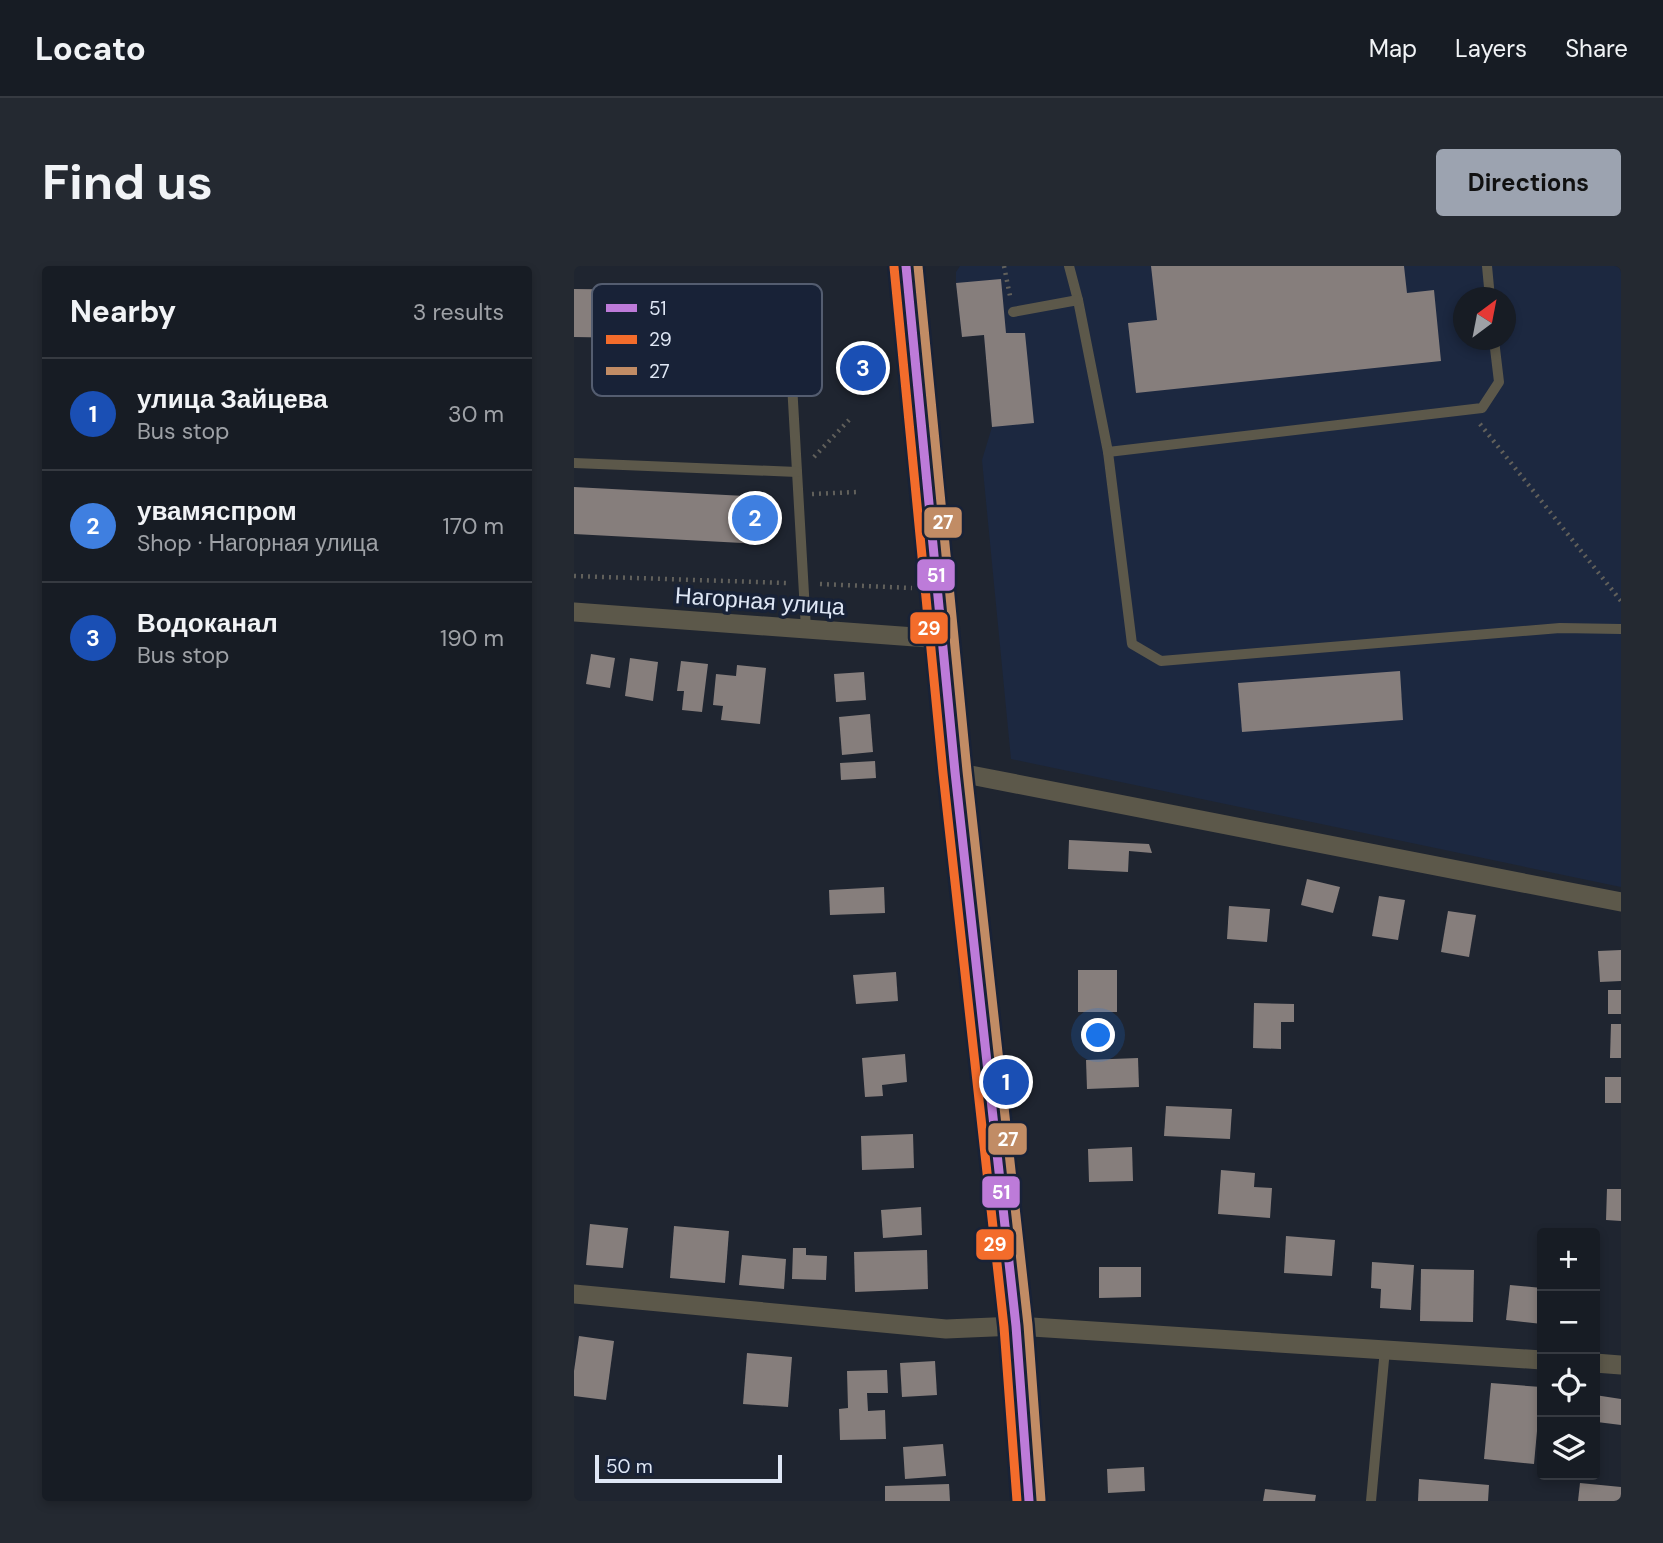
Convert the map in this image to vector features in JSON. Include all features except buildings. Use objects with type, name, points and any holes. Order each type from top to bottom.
[{"type":"main road","points":[[906,266],[942,639],[1017,1326],[1029,1501]]},
{"type":"street","name":"Нагорная улица","points":[[574,612],[942,639]]},
{"type":"street","points":[[956,772],[1621,902]]},
{"type":"street","points":[[574,1294],[946,1329],[1017,1326],[1537,1360]]},
{"type":"street","points":[[1600,1363],[1621,1365]]},
{"type":"lane","points":[[1069,266],[1108,452],[1132,645],[1161,661],[1560,628],[1621,629]]},
{"type":"lane","points":[[1487,266],[1489,287]]},
{"type":"lane","points":[[1013,312],[1078,300]]},
{"type":"lane","points":[[1108,452],[1482,408],[1499,382],[1495,350]]},
{"type":"lane","points":[[793,396],[806,629]]},
{"type":"lane","points":[[574,463],[797,472]]},
{"type":"lane","points":[[1371,1501],[1385,1349]]},
{"type":"path","points":[[1004,266],[1013,312]]},
{"type":"path","points":[[1469,410],[1621,601]]},
{"type":"path","points":[[797,472],[820,452],[849,420]]},
{"type":"path","points":[[798,495],[857,492]]},
{"type":"path","points":[[574,576],[937,589]]},
{"type":"shaded area","points":[[960,266],[1621,266],[1621,887],[1011,759],[982,460],[992,427],[984,335],[962,337],[956,272]]},
{"type":"transit line","name":"51","points":[[906,266],[955,772],[1016,1326],[1029,1501]]},
{"type":"transit line","name":"27","points":[[918,266],[967,771],[1028,1325],[1041,1500]]},
{"type":"transit line","name":"29","points":[[894,267],[943,773],[1004,1327],[1017,1501]]},
{"type":"place","name":"Водоканал","points":[[863,368]]},
{"type":"place","name":"увамяспром","points":[[755,518]]},
{"type":"place","name":"улица Зайцева","points":[[1006,1082]]}]
